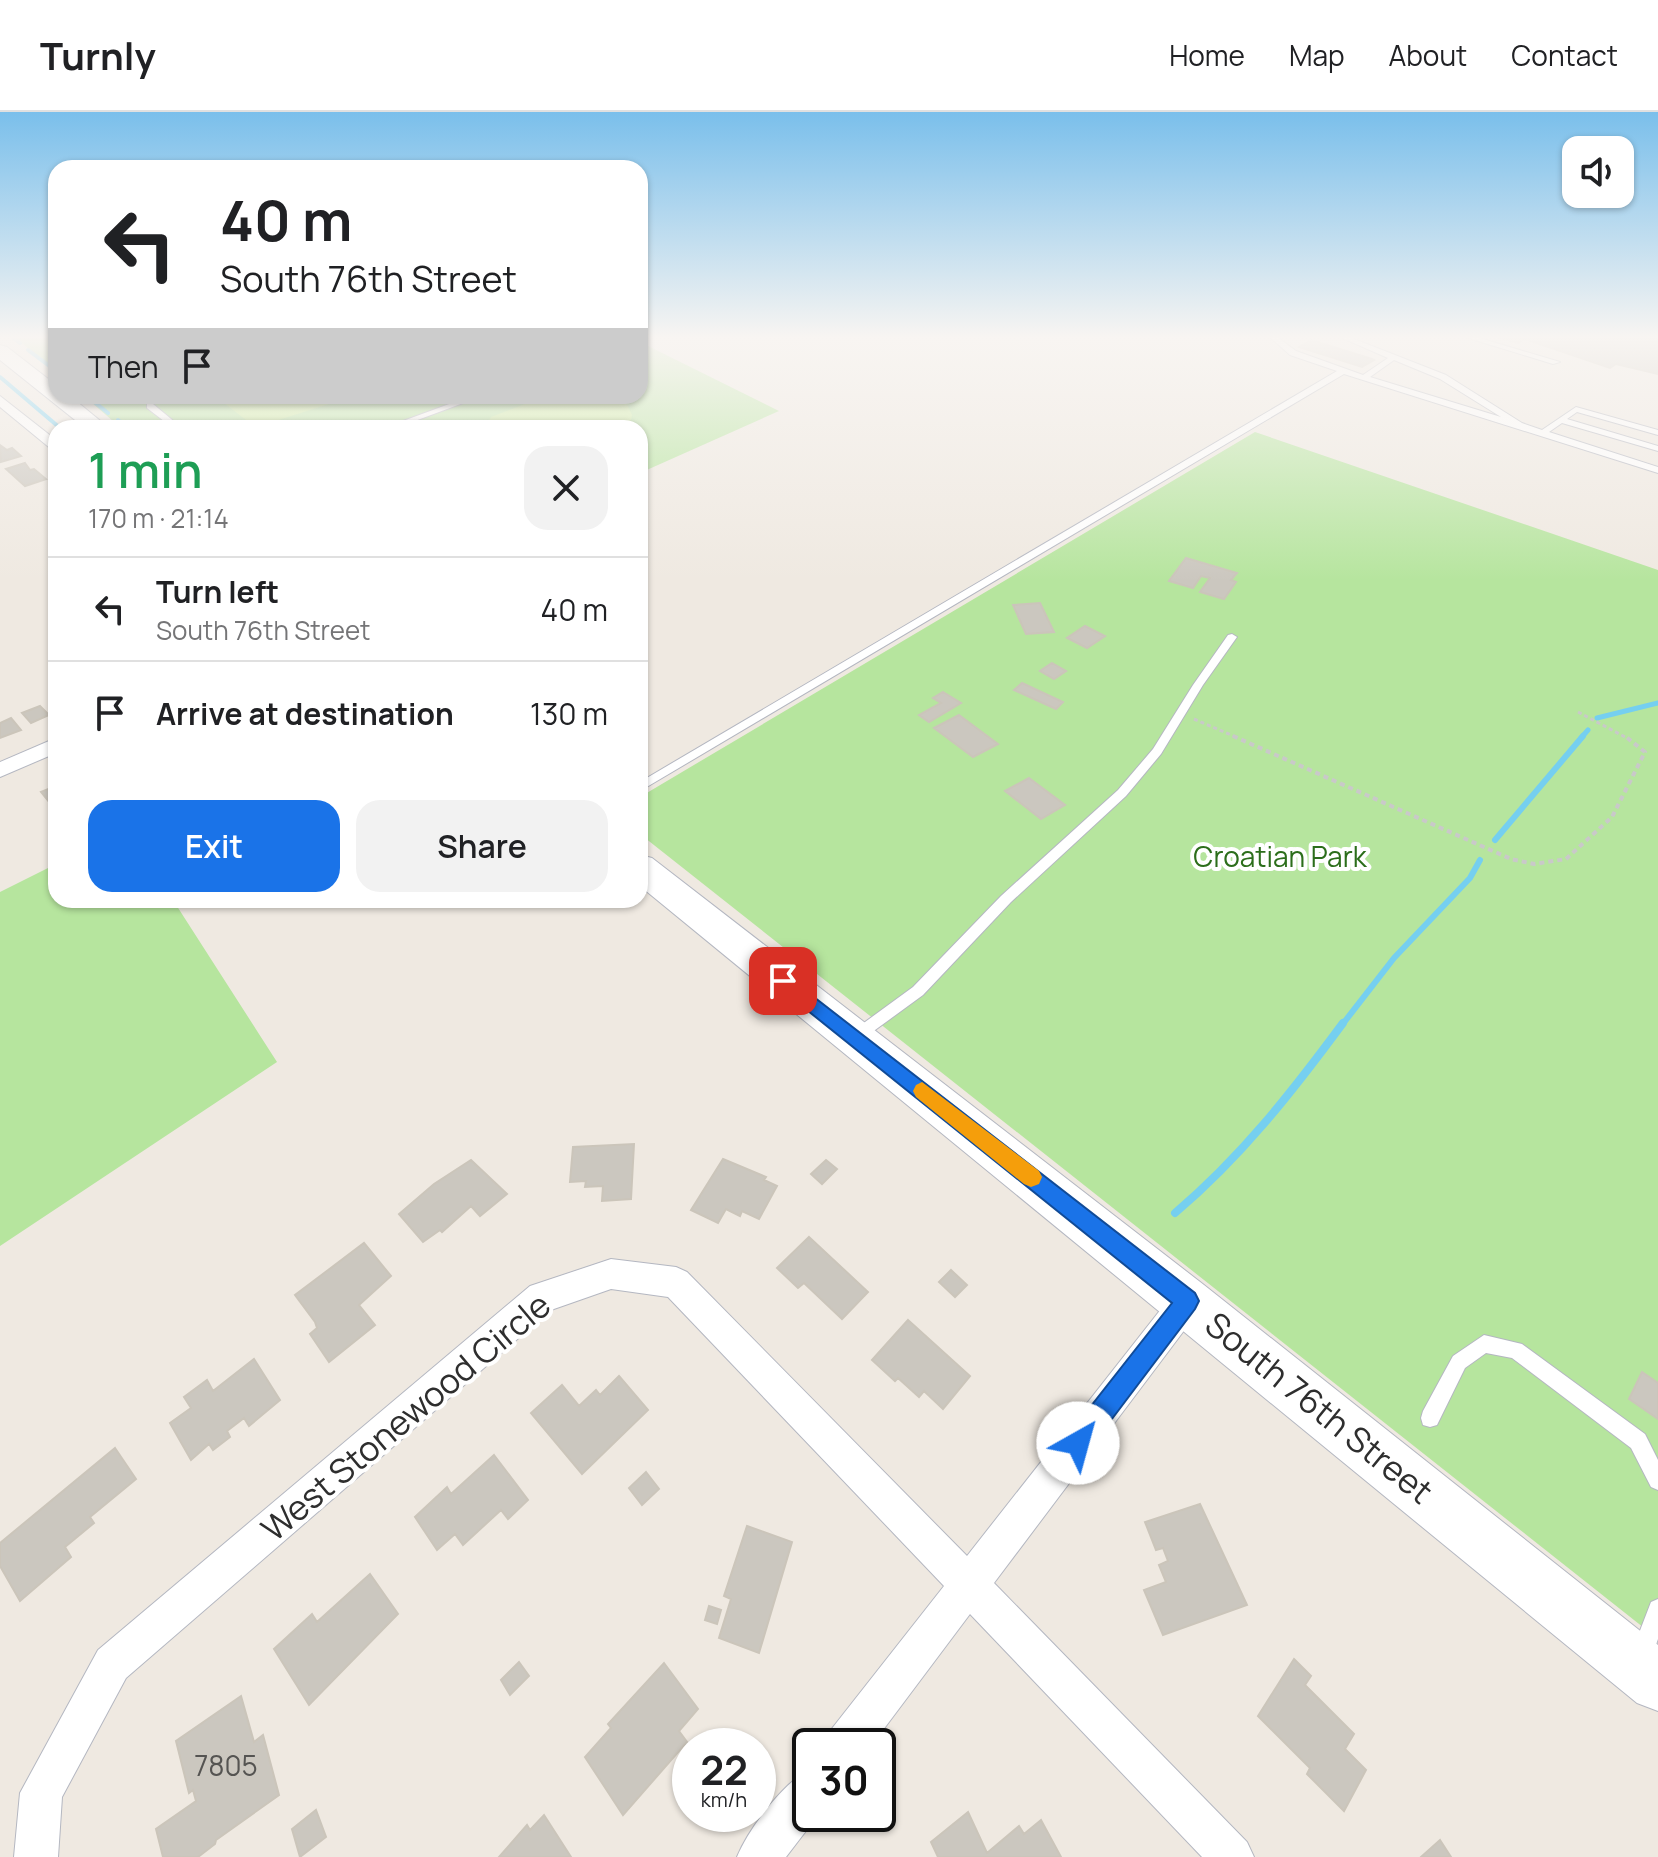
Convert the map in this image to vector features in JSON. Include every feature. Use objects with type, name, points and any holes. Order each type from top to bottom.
[{"type":"main road","name":"South 76th Street","points":[[648,873],[1187,1301],[1648,1674]]},
{"type":"street","points":[[22,418],[48,441]]},
{"type":"street","points":[[0,770],[48,749]]},
{"type":"street","name":"West Stonewood Circle","points":[[36,1857],[41,1793],[112,1664],[541,1297],[611,1274],[676,1283],[1232,1857]]},
{"type":"street","points":[[859,1728],[1187,1301]]},
{"type":"street","points":[[759,1857],[792,1814]]},
{"type":"lane","points":[[648,782],[1263,418]]},
{"type":"lane","points":[[1497,418],[1658,470]]},
{"type":"lane","points":[[1509,418],[1519,425]]},
{"type":"lane","points":[[1609,418],[1657,432]]},
{"type":"lane","points":[[1543,433],[1561,420],[1658,449]]},
{"type":"lane","points":[[855,1038],[918,991],[1006,899],[1122,793],[1157,751],[1232,637]]},
{"type":"lane","points":[[1430,1418],[1459,1362],[1484,1344],[1516,1350],[1638,1441],[1658,1480]]},
{"type":"lane","points":[[1648,1674],[1658,1609]]},
{"type":"path","points":[[1181,713],[1511,859],[1534,864],[1566,859],[1612,817],[1645,752],[1623,735],[1578,712]]},
{"type":"green space","points":[[244,418],[283,418],[279,420]]},
{"type":"green space","points":[[490,418],[631,418],[631,420]]},
{"type":"green space","points":[[762,418],[648,469],[648,420],[112,420]]},
{"type":"green space","name":"Croatian Park","points":[[1255,432],[1658,570],[1658,1639],[648,840],[648,792]]},
{"type":"green space","points":[[48,868],[48,908],[178,908],[277,1062],[0,1246],[0,892]]},
{"type":"building","points":[[0,445],[7,450],[12,448],[21,456],[1,462]]},
{"type":"building","points":[[25,463],[30,470],[34,469],[46,479],[25,486],[6,469]]},
{"type":"building","points":[[1186,558],[1237,573],[1231,580],[1236,582],[1224,599],[1200,592],[1210,578],[1201,576],[1193,588],[1169,581]]},
{"type":"building","points":[[1040,603],[1054,632],[1026,634],[1013,605]]},
{"type":"building","points":[[1085,626],[1105,636],[1087,648],[1067,638]]},
{"type":"building","points":[[1052,663],[1066,671],[1054,679],[1040,671]]},
{"type":"building","points":[[1022,683],[1063,702],[1056,709],[1014,690]]},
{"type":"building","points":[[943,692],[961,703],[929,722],[919,715],[941,703],[933,698]]},
{"type":"building","points":[[40,706],[48,715],[31,723],[22,713]]},
{"type":"building","points":[[959,715],[998,744],[973,757],[934,728]]},
{"type":"building","points":[[11,718],[21,730],[0,738],[0,723]]},
{"type":"building","points":[[1029,778],[1065,805],[1041,819],[1005,791]]},
{"type":"building","points":[[634,1144],[631,1199],[602,1201],[603,1186],[585,1187],[586,1181],[570,1182],[573,1147]]},
{"type":"building","points":[[723,1159],[766,1177],[764,1180],[777,1186],[759,1219],[742,1211],[740,1216],[726,1209],[718,1223],[691,1210]]},
{"type":"building","points":[[471,1160],[507,1194],[480,1216],[471,1206],[442,1232],[440,1230],[423,1242],[399,1214],[434,1184]]},
{"type":"building","points":[[826,1160],[837,1169],[822,1184],[811,1174]]},
{"type":"building","points":[[809,1237],[868,1292],[842,1319],[804,1283],[798,1288],[777,1268]]},
{"type":"building","points":[[364,1243],[391,1276],[359,1305],[375,1325],[329,1362],[310,1334],[317,1328],[315,1322],[295,1295]]},
{"type":"building","points":[[951,1270],[967,1285],[955,1297],[939,1282]]},
{"type":"building","points":[[908,1320],[970,1376],[943,1409],[924,1391],[919,1397],[898,1378],[895,1381],[872,1360]]},
{"type":"building","points":[[254,1359],[280,1400],[249,1426],[244,1418],[227,1431],[230,1437],[213,1450],[209,1444],[191,1460],[170,1423],[191,1408],[184,1397],[207,1380],[213,1391]]},
{"type":"building","points":[[1642,1372],[1658,1383],[1658,1419],[1629,1399]]},
{"type":"building","points":[[619,1376],[648,1410],[582,1474],[531,1413],[562,1385],[579,1406],[596,1390],[600,1395]]},
{"type":"building","points":[[115,1448],[136,1479],[90,1517],[94,1523],[65,1547],[71,1557],[20,1601],[0,1566],[0,1543]]},
{"type":"building","points":[[494,1455],[528,1500],[508,1519],[501,1510],[463,1545],[455,1534],[437,1550],[415,1517],[447,1487],[451,1494]]},
{"type":"building","points":[[646,1472],[659,1489],[642,1505],[629,1488]]},
{"type":"building","points":[[1200,1504],[1247,1605],[1163,1635],[1144,1590],[1166,1582],[1159,1565],[1168,1561],[1163,1548],[1156,1550],[1145,1522]]},
{"type":"building","points":[[747,1526],[792,1542],[759,1653],[719,1638],[731,1599],[724,1596]]},
{"type":"building","points":[[370,1574],[398,1614],[309,1705],[274,1649],[312,1614],[317,1622]]},
{"type":"building","points":[[709,1606],[721,1610],[717,1624],[705,1620]]},
{"type":"building","points":[[1294,1659],[1311,1676],[1305,1685],[1354,1734],[1345,1749],[1366,1770],[1344,1811],[1307,1774],[1310,1768],[1258,1716]]},
{"type":"building","points":[[519,1662],[529,1676],[510,1695],[501,1680]]},
{"type":"building","points":[[664,1663],[698,1709],[682,1728],[672,1728],[672,1759],[623,1815],[585,1757],[611,1728],[608,1724]]},
{"type":"building","points":[[241,1696],[254,1742],[263,1735],[279,1795],[216,1840],[198,1857],[163,1857],[156,1829],[196,1801],[193,1790],[189,1793],[176,1741]]},
{"type":"building","points":[[316,1810],[326,1837],[300,1857],[292,1829]]},
{"type":"building","points":[[968,1812],[987,1853],[1019,1826],[1024,1834],[1041,1820],[1061,1857],[938,1857],[931,1842]]},
{"type":"building","points":[[544,1815],[571,1857],[499,1857],[527,1825],[530,1830]]},
{"type":"building","points":[[1440,1840],[1451,1857],[1421,1857]]},
{"type":"waterway","points":[[1597,718],[1658,703]]},
{"type":"waterway","points":[[1581,738],[1588,730]]},
{"type":"waterway","points":[[1495,840],[1583,736]]},
{"type":"waterway","points":[[1342,1025],[1394,958],[1470,878],[1480,860]]},
{"type":"waterway","points":[[1175,1213],[1265,1123],[1343,1023]]},
{"type":"slow traffic","points":[[922,1091],[1031,1177]]},
{"type":"route","points":[[783,981],[1187,1301],[1078,1443]]}]
